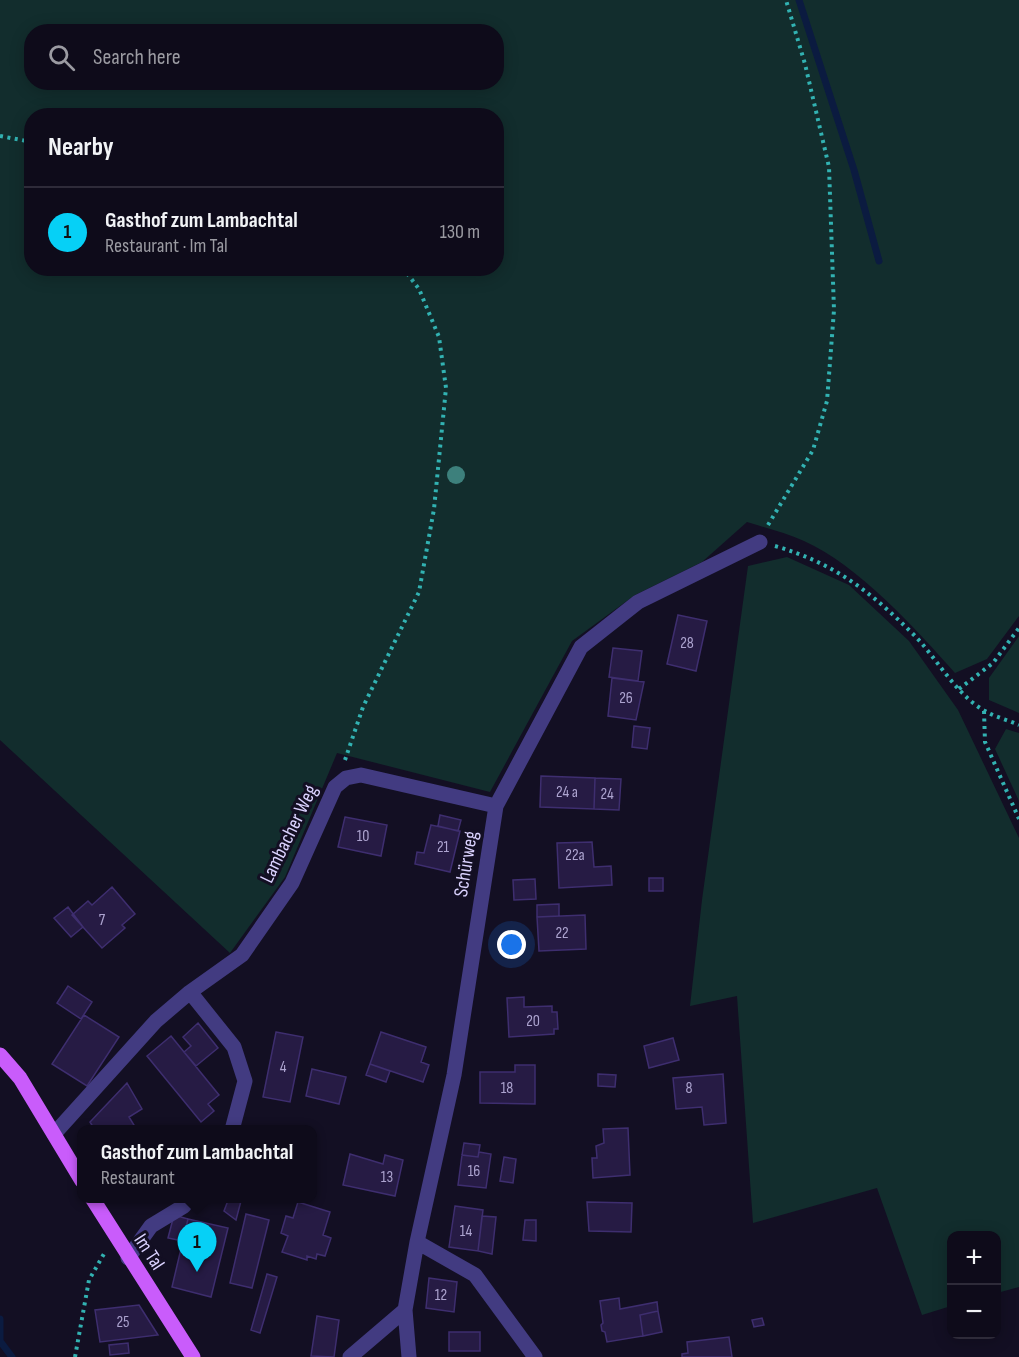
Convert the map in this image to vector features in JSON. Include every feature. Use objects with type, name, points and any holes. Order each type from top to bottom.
[{"type":"main road","points":[[0,1055],[20,1078],[77,1174]]},
{"type":"main road","name":"Im Tal","points":[[95,1203],[192,1357]]},
{"type":"street","name":"Schürweg","points":[[409,1357],[405,1310],[417,1242],[454,1075],[496,806],[581,646],[638,602],[738,555],[760,542]]},
{"type":"street","name":"Lambacher Weg","points":[[54,1134],[156,1021],[190,992],[242,955],[292,884],[335,787],[346,778],[361,775],[496,806]]},
{"type":"street","points":[[190,992],[234,1047],[245,1081],[233,1125]]},
{"type":"street","points":[[128,1258],[151,1226],[186,1203]]},
{"type":"street","points":[[417,1242],[475,1275],[535,1357]]},
{"type":"street","points":[[350,1357],[405,1310]]},
{"type":"path","points":[[786,0],[805,64],[829,167],[834,310],[827,401],[813,450],[787,490],[760,542],[798,552],[853,580],[914,635],[959,689],[984,711],[1019,725]]},
{"type":"path","points":[[0,136],[24,140]]},
{"type":"path","points":[[346,778],[344,763],[363,707],[419,592],[434,509],[446,388],[439,337],[419,289],[409,276]]},
{"type":"path","points":[[959,689],[993,663],[1019,628]]},
{"type":"path","points":[[984,711],[984,742],[1019,819]]},
{"type":"path","points":[[75,1357],[89,1280],[114,1236]]},
{"type":"green space","points":[[0,0],[1019,0],[1019,616],[987,659],[955,673],[904,618],[845,566],[804,541],[747,522],[702,562],[635,595],[572,641],[490,792],[337,753],[285,877],[230,953],[0,740]]},
{"type":"green space","points":[[787,557],[849,585],[909,641],[958,710],[1019,838],[1019,1287],[1001,1292],[1001,1231],[947,1231],[947,1307],[922,1315],[877,1188],[753,1223],[737,996],[690,1006],[702,900],[748,566]]},
{"type":"green space","points":[[1019,636],[1019,713],[989,700],[989,678]]},
{"type":"green space","points":[[1006,729],[1019,733],[1019,801],[995,749]]},
{"type":"building","points":[[678,615],[707,621],[696,671],[667,664]]},
{"type":"building","points":[[613,648],[642,651],[638,681],[609,677]]},
{"type":"building","points":[[612,678],[644,682],[636,720],[608,716]]},
{"type":"building","points":[[634,726],[650,728],[647,749],[632,747]]},
{"type":"building","points":[[541,776],[595,778],[594,809],[540,807]]},
{"type":"building","points":[[595,778],[621,779],[619,810],[594,809]]},
{"type":"building","points":[[440,815],[461,820],[458,831],[438,826]]},
{"type":"building","points":[[345,817],[387,825],[381,856],[338,847]]},
{"type":"building","points":[[431,825],[460,831],[450,872],[415,864],[417,852],[424,853]]},
{"type":"building","points":[[592,842],[594,867],[611,866],[612,885],[559,888],[557,843]]},
{"type":"building","points":[[649,878],[663,878],[663,891],[649,891]]},
{"type":"building","points":[[535,879],[536,899],[514,900],[513,880]]},
{"type":"building","points":[[112,887],[135,914],[122,925],[125,928],[102,948],[72,915],[88,901],[92,905]]},
{"type":"building","points":[[559,904],[559,916],[537,917],[537,905]]},
{"type":"building","points":[[68,907],[83,927],[71,937],[54,918]]},
{"type":"building","points":[[585,915],[586,949],[539,951],[537,917]]},
{"type":"building","points":[[68,986],[92,1002],[81,1019],[57,1003]]},
{"type":"building","points":[[524,997],[524,1007],[552,1006],[552,1012],[557,1012],[558,1029],[554,1029],[554,1034],[509,1037],[507,998]]},
{"type":"building","points":[[84,1015],[119,1037],[87,1086],[52,1064]]},
{"type":"building","points":[[198,1023],[218,1048],[196,1066],[184,1052],[191,1046],[183,1037]]},
{"type":"building","points":[[276,1032],[303,1037],[290,1102],[263,1097]]},
{"type":"building","points":[[381,1032],[426,1047],[421,1062],[429,1065],[423,1082],[370,1064]]},
{"type":"building","points":[[171,1036],[219,1095],[208,1104],[214,1111],[201,1122],[147,1056]]},
{"type":"building","points":[[673,1038],[679,1060],[649,1068],[644,1046]]},
{"type":"building","points":[[370,1064],[390,1071],[386,1082],[366,1075]]},
{"type":"building","points":[[515,1065],[535,1065],[535,1104],[480,1103],[480,1072],[515,1072]]},
{"type":"building","points":[[312,1069],[346,1077],[339,1104],[306,1096]]},
{"type":"building","points":[[598,1074],[616,1075],[615,1087],[598,1086]]},
{"type":"building","points":[[723,1074],[726,1123],[704,1125],[702,1107],[676,1109],[673,1078]]},
{"type":"building","points":[[127,1083],[142,1109],[129,1117],[134,1125],[92,1125],[90,1122]]},
{"type":"building","points":[[628,1128],[630,1175],[593,1178],[592,1158],[597,1158],[596,1146],[604,1143],[603,1129]]},
{"type":"building","points":[[464,1143],[480,1145],[478,1157],[462,1155]]},
{"type":"building","points":[[479,1152],[491,1154],[486,1188],[458,1185],[462,1155],[478,1157]]},
{"type":"building","points":[[350,1154],[383,1164],[385,1155],[403,1160],[395,1196],[343,1185]]},
{"type":"building","points":[[504,1157],[516,1159],[513,1183],[500,1181]]},
{"type":"building","points":[[587,1202],[632,1203],[631,1232],[589,1231]]},
{"type":"building","points":[[227,1203],[240,1203],[236,1220],[224,1211]]},
{"type":"building","points":[[298,1203],[330,1212],[323,1235],[331,1238],[325,1256],[317,1254],[316,1259],[307,1256],[307,1260],[282,1252],[288,1236],[281,1233],[286,1216],[293,1218]]},
{"type":"building","points":[[455,1206],[483,1210],[478,1251],[449,1247]]},
{"type":"building","points":[[246,1214],[269,1220],[252,1288],[230,1283]]},
{"type":"building","points":[[174,1215],[188,1219],[183,1241],[168,1238]]},
{"type":"building","points":[[482,1216],[496,1217],[492,1254],[478,1251]]},
{"type":"building","points":[[188,1219],[228,1228],[211,1297],[172,1287]]},
{"type":"building","points":[[525,1220],[536,1220],[536,1241],[523,1240]]},
{"type":"building","points":[[267,1274],[277,1277],[260,1333],[251,1330]]},
{"type":"building","points":[[429,1278],[457,1282],[454,1312],[426,1308]]},
{"type":"building","points":[[619,1298],[620,1309],[657,1302],[658,1311],[640,1315],[643,1336],[607,1342],[605,1332],[602,1331],[600,1301]]},
{"type":"building","points":[[139,1305],[158,1335],[100,1342],[95,1310]]},
{"type":"building","points":[[658,1311],[662,1332],[643,1336],[640,1315]]},
{"type":"building","points":[[317,1316],[339,1320],[334,1357],[311,1356]]},
{"type":"building","points":[[762,1318],[764,1325],[754,1327],[752,1320]]},
{"type":"building","points":[[449,1332],[480,1332],[480,1351],[449,1351]]},
{"type":"building","points":[[729,1337],[732,1357],[682,1357],[682,1354],[688,1353],[687,1342]]},
{"type":"building","points":[[128,1343],[129,1353],[110,1355],[109,1345]]},
{"type":"waterway","points":[[799,0],[854,170],[879,261]]},
{"type":"waterway","points":[[0,1319],[0,1340]]},
{"type":"waterway","points":[[0,1341],[12,1357]]},
{"type":"place","name":"Gasthof zum Lambachtal","points":[[197,1272]]}]
